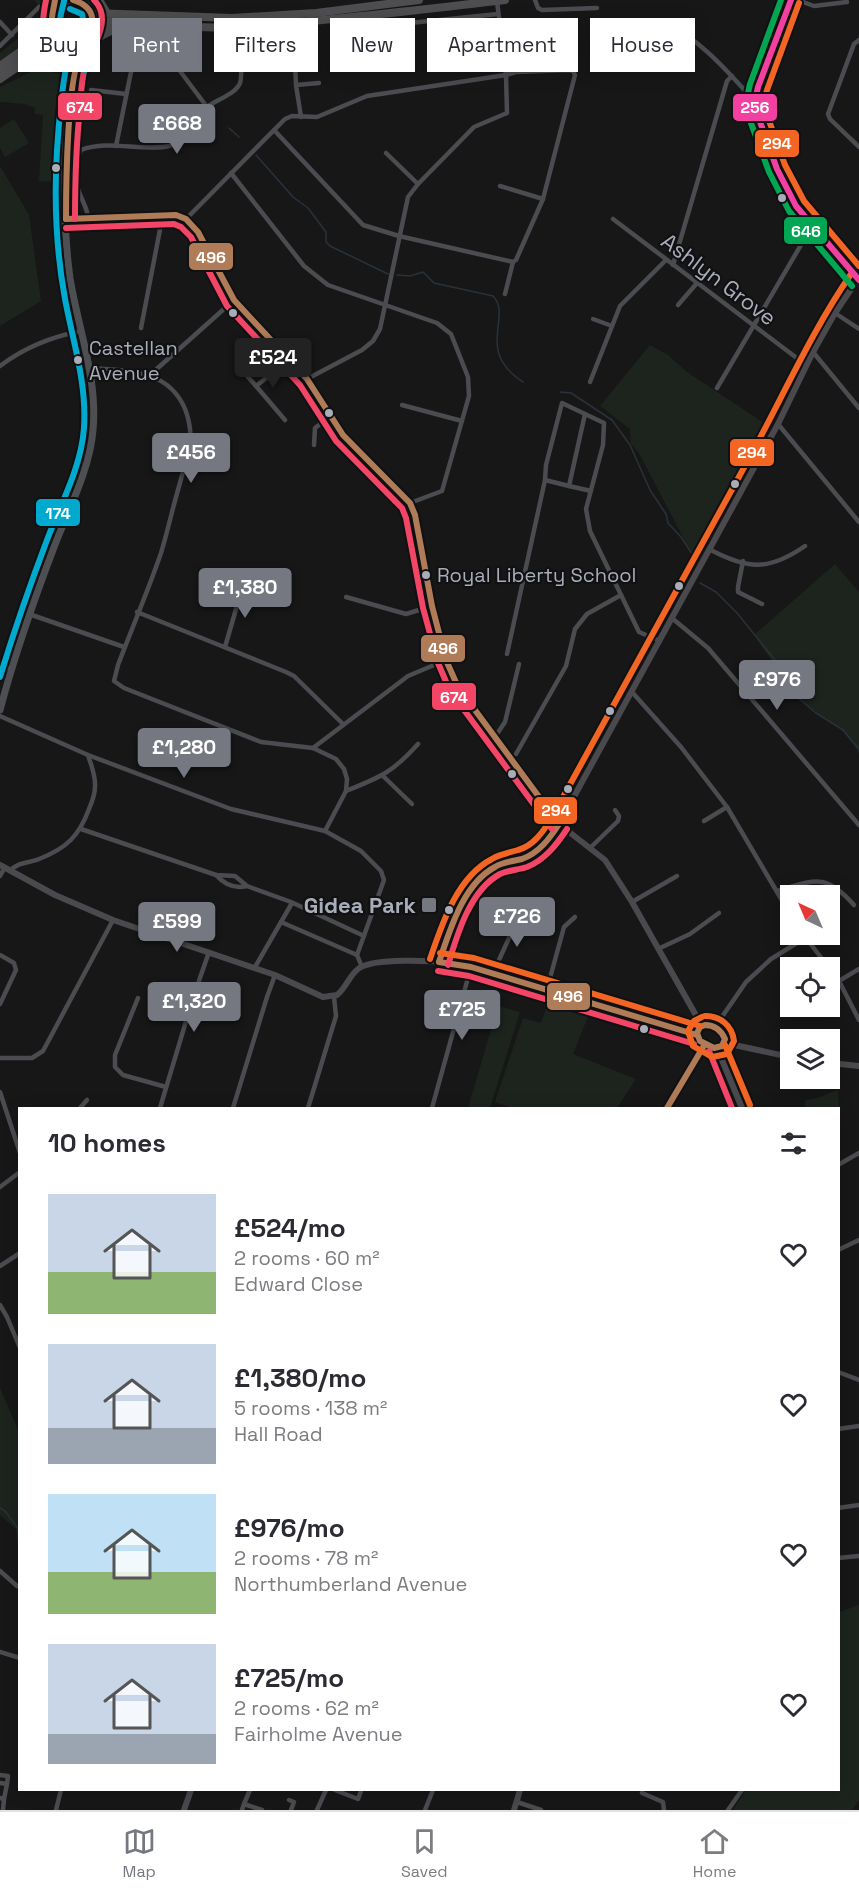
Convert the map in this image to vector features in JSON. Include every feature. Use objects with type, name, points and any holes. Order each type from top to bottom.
[{"type":"highway","points":[[52,18],[53,12],[60,4],[72,0],[84,3],[91,11],[107,13],[232,18],[316,12],[418,0]]},
{"type":"highway","points":[[92,18],[93,0]]},
{"type":"highway","points":[[99,0],[107,13]]},
{"type":"highway","points":[[318,21],[501,0]]},
{"type":"highway","points":[[0,73],[51,38],[79,26],[112,21]]},
{"type":"highway","points":[[0,66],[18,53]]},
{"type":"highway","points":[[0,79],[18,67]]},
{"type":"main road","points":[[0,710],[29,614],[90,448],[94,417],[88,368],[71,279],[66,219],[65,165],[76,72]]},
{"type":"street","points":[[53,12],[55,0]]},
{"type":"street","points":[[306,380],[362,350],[373,341],[380,328],[408,197],[474,127],[507,113],[506,75],[498,14],[501,0]]},
{"type":"street","points":[[535,0],[538,8],[542,10],[597,8]]},
{"type":"street","points":[[440,962],[452,926],[479,880],[495,867],[536,852],[559,824],[778,424],[813,352],[835,313],[859,280],[796,206],[777,169],[755,111],[755,96],[791,0]]},
{"type":"street","points":[[797,0],[814,6],[848,3]]},
{"type":"street","points":[[0,46],[39,7]]},
{"type":"street","points":[[415,22],[498,14]]},
{"type":"street","points":[[0,22],[12,35]]},
{"type":"street","points":[[859,40],[854,44],[828,114],[830,119],[859,147]]},
{"type":"street","points":[[695,42],[748,94],[755,96]]},
{"type":"street","points":[[116,147],[131,72],[141,58],[159,54],[174,63],[207,107]]},
{"type":"street","points":[[186,219],[285,119],[317,117],[367,96],[516,72],[573,71],[575,75],[543,199],[516,260],[513,262],[505,294]]},
{"type":"street","points":[[88,217],[87,208],[78,189],[78,155],[85,149],[170,146],[176,143],[207,107],[234,89],[240,82],[240,72]]},
{"type":"street","points":[[295,72],[301,117]]},
{"type":"street","points":[[673,265],[727,81],[732,76]]},
{"type":"street","points":[[296,85],[319,83]]},
{"type":"street","points":[[91,90],[126,94]]},
{"type":"street","points":[[274,130],[363,225],[399,236],[513,262]]},
{"type":"street","points":[[386,153],[418,184]]},
{"type":"street","points":[[231,173],[304,266],[328,285],[437,323],[451,334],[468,377],[469,396],[442,491],[410,503]]},
{"type":"street","points":[[500,186],[543,199]]},
{"type":"street","points":[[141,328],[162,214]]},
{"type":"street","points":[[66,219],[176,215],[186,219],[198,232],[234,300],[306,380],[343,435],[410,503],[416,515],[432,606],[446,660],[467,700],[559,824],[605,860],[632,902],[702,1026]]},
{"type":"street","name":"Ashlyn Grove","points":[[613,219],[806,365]]},
{"type":"street","points":[[717,387],[752,325],[813,228]]},
{"type":"street","points":[[590,382],[620,306],[666,260]]},
{"type":"street","points":[[850,271],[859,264]]},
{"type":"street","points":[[678,305],[697,283]]},
{"type":"street","points":[[150,375],[234,300]]},
{"type":"street","points":[[835,313],[859,329]]},
{"type":"street","points":[[593,319],[612,326]]},
{"type":"street","points":[[0,366],[21,351],[38,343],[81,331]]},
{"type":"street","points":[[813,352],[859,408]]},
{"type":"street","points":[[256,386],[289,360]]},
{"type":"street","points":[[88,368],[150,375],[166,385],[180,399],[189,419],[190,437],[161,553],[124,647],[114,681],[124,688],[261,742],[314,748],[336,759],[344,769],[347,779],[346,791],[325,831]]},
{"type":"street","points":[[240,368],[285,420]]},
{"type":"street","points":[[507,654],[545,480],[546,465],[562,403],[604,423],[603,445],[586,509],[590,531],[639,632],[660,641]]},
{"type":"street","points":[[402,405],[462,421]]},
{"type":"street","points":[[569,486],[585,414]]},
{"type":"street","points":[[314,445],[315,428],[331,416]]},
{"type":"street","points":[[778,424],[859,522]]},
{"type":"street","points":[[545,480],[591,491]]},
{"type":"street","points":[[709,549],[764,566],[779,562],[805,546]]},
{"type":"street","points":[[743,561],[738,592],[762,604]]},
{"type":"street","points":[[225,647],[243,585]]},
{"type":"street","points":[[516,754],[566,666],[575,629],[586,614],[621,595]]},
{"type":"street","points":[[346,597],[406,614],[432,606]]},
{"type":"street","points":[[137,612],[294,676],[343,724]]},
{"type":"street","points":[[29,614],[124,647]]},
{"type":"street","points":[[673,619],[708,648],[859,825]]},
{"type":"street","points":[[314,748],[408,676],[446,660]]},
{"type":"street","points":[[0,664],[11,670]]},
{"type":"street","points":[[495,737],[505,722],[519,664]]},
{"type":"street","points":[[632,692],[681,747],[727,807],[780,896]]},
{"type":"street","points":[[0,716],[88,755],[231,809],[325,831],[361,851],[383,875],[382,889],[357,955],[362,967]]},
{"type":"street","points":[[346,791],[383,776],[402,763],[418,744]]},
{"type":"street","points":[[0,876],[5,868],[33,862],[52,854],[64,847],[81,829],[94,797],[95,787],[88,755]]},
{"type":"street","points":[[383,776],[411,804]]},
{"type":"street","points":[[704,821],[727,807]]},
{"type":"street","points":[[615,810],[622,828]]},
{"type":"street","points":[[590,848],[618,821]]},
{"type":"street","points":[[81,829],[216,875],[235,876],[247,886],[292,903],[364,936]]},
{"type":"street","points":[[5,868],[55,895],[113,920],[255,967],[322,997],[334,997],[341,993],[353,974],[362,967],[378,963],[440,962],[493,973],[697,1035]]},
{"type":"street","points":[[216,875],[230,885],[247,886]]},
{"type":"street","points":[[632,902],[677,876]]},
{"type":"street","points":[[777,891],[816,880],[833,885],[854,905]]},
{"type":"street","points":[[255,967],[292,903]]},
{"type":"street","points":[[658,949],[690,934],[719,913]]},
{"type":"street","points":[[493,973],[520,914]]},
{"type":"street","points":[[547,989],[564,927],[575,917]]},
{"type":"street","points":[[0,1058],[32,1058],[43,1051],[113,920]]},
{"type":"street","points":[[281,922],[357,955]]},
{"type":"street","points":[[715,1027],[746,982],[771,959],[791,945]]},
{"type":"street","points":[[811,945],[820,957]]},
{"type":"street","points":[[160,1107],[209,952]]},
{"type":"street","points":[[0,955],[14,963],[16,970],[0,1004]]},
{"type":"street","points":[[432,1107],[471,967]]},
{"type":"street","points":[[840,980],[859,969]]},
{"type":"street","points":[[233,1107],[275,975]]},
{"type":"street","points":[[840,983],[859,1020]]},
{"type":"street","points":[[308,1107],[336,1016],[334,997]]},
{"type":"street","points":[[138,998],[115,1055],[115,1067],[123,1074],[166,1087]]},
{"type":"street","points":[[724,1043],[724,1035],[715,1027],[707,1024],[698,1030],[697,1035],[700,1041],[717,1048],[742,1107]]},
{"type":"street","points":[[717,1048],[724,1043],[780,1055]]},
{"type":"street","points":[[668,1107],[705,1044]]},
{"type":"street","points":[[840,1064],[859,1066]]},
{"type":"street","points":[[0,1092],[18,1147]]},
{"type":"street","points":[[81,1107],[87,1100]]},
{"type":"street","points":[[840,1164],[859,1153]]},
{"type":"street","points":[[0,1187],[18,1174]]},
{"type":"street","points":[[840,1249],[859,1239]]},
{"type":"street","points":[[0,1266],[18,1253]]},
{"type":"street","points":[[0,1305],[18,1343]]},
{"type":"street","points":[[840,1373],[859,1380]]},
{"type":"street","points":[[840,1429],[859,1426]]},
{"type":"street","points":[[840,1508],[859,1505]]},
{"type":"street","points":[[840,1558],[859,1556]]},
{"type":"street","points":[[0,1571],[17,1586]]},
{"type":"street","points":[[0,1652],[18,1657]]},
{"type":"street","points":[[0,1775],[8,1776],[2,1798],[3,1810]]},
{"type":"street","points":[[0,1783],[7,1784]]},
{"type":"street","points":[[56,1810],[62,1791]]},
{"type":"street","points":[[183,1810],[191,1791]]},
{"type":"street","points":[[242,1810],[250,1791]]},
{"type":"street","points":[[317,1810],[326,1791]]},
{"type":"street","points":[[337,1791],[357,1799]]},
{"type":"street","points":[[354,1807],[361,1791]]},
{"type":"street","points":[[425,1810],[433,1791]]},
{"type":"street","points":[[514,1810],[520,1791]]},
{"type":"street","points":[[728,1810],[741,1791]]},
{"type":"street","points":[[642,1793],[663,1802],[664,1810]]},
{"type":"street","points":[[289,1800],[294,1802],[291,1810]]},
{"type":"street","points":[[517,1802],[541,1810]]},
{"type":"street","points":[[244,1804],[262,1810]]},
{"type":"shaded area","points":[[34,0],[52,0],[45,18],[37,18],[42,8]]},
{"type":"shaded area","points":[[18,38],[18,47],[0,61],[0,53]]},
{"type":"shaded area","points":[[31,72],[52,72],[66,76],[57,182],[39,181],[43,115],[35,114],[35,108],[24,104],[0,102],[0,87]]},
{"type":"shaded area","points":[[14,119],[29,143],[5,157],[0,148],[0,128]]},
{"type":"shaded area","points":[[0,166],[29,215],[41,301],[0,326]]},
{"type":"shaded area","points":[[650,345],[668,355],[687,372],[770,427],[697,564],[639,453],[631,444],[630,429],[600,406]]},
{"type":"shaded area","points":[[835,564],[859,592],[859,753],[842,730],[797,698],[754,635]]},
{"type":"shaded area","points":[[550,997],[592,1007],[573,1054],[636,1079],[618,1107],[509,1107],[495,1102],[523,1018],[541,1023]]},
{"type":"shaded area","points":[[498,1006],[520,1012],[490,1107],[468,1107]]},
{"type":"shaded area","points":[[838,1090],[839,1107],[804,1107],[806,1100]]},
{"type":"shaded area","points":[[0,1388],[18,1430],[18,1546],[16,1529],[0,1515]]},
{"type":"shaded area","points":[[859,1605],[859,1800],[852,1810],[733,1810],[745,1791],[840,1791],[840,1612]]},
{"type":"waterway","points":[[229,128],[239,137]]},
{"type":"waterway","points":[[256,155],[293,197],[308,208],[326,232],[326,242],[330,246],[388,274]]},
{"type":"waterway","points":[[397,275],[410,276],[423,272],[434,283],[493,296],[498,304],[497,346],[500,358],[508,370],[523,382]]},
{"type":"waterway","points":[[560,392],[571,393],[612,420],[630,445],[650,490],[666,514],[668,523],[692,554],[692,562]]},
{"type":"waterway","points":[[700,583],[716,592],[737,613],[779,665],[797,697],[816,713],[843,730],[859,749]]},
{"type":"waterway","points":[[0,1508],[18,1528]]},
{"type":"transit line","name":"674","points":[[43,18],[46,0]]},
{"type":"transit line","name":"496","points":[[52,18],[55,0]]},
{"type":"transit line","name":"496","points":[[66,219],[68,134],[73,85],[76,67],[91,32],[92,24],[89,10],[83,4],[73,0]]},
{"type":"transit line","name":"674","points":[[75,219],[82,83],[85,68],[102,25],[100,8],[94,0]]},
{"type":"transit line","name":"646","points":[[781,0],[750,84],[745,107],[769,172],[789,211],[852,286]]},
{"type":"transit line","name":"256","points":[[791,0],[758,87],[754,105],[777,169],[796,206],[859,280]]},
{"type":"transit line","name":"174","points":[[60,18],[64,1]]},
{"type":"transit line","name":"294","points":[[799,3],[763,104],[785,165],[804,201],[859,266]]},
{"type":"transit line","name":"174","points":[[0,677],[34,574],[75,471],[84,428],[79,363],[62,281],[56,206],[57,150],[63,86],[67,63],[83,25],[82,14],[70,9]]},
{"type":"transit line","name":"496","points":[[66,219],[176,215],[186,219],[198,232],[234,300],[307,379],[343,435],[410,503],[415,515],[432,606],[446,660],[458,687],[559,824]]},
{"type":"transit line","name":"674","points":[[66,228],[174,224],[181,227],[191,237],[227,306],[300,385],[336,441],[402,508],[406,518],[423,608],[438,663],[450,691],[552,829]]},
{"type":"transit line","name":"294","points":[[430,959],[452,903],[469,877],[495,857],[518,850],[533,842],[551,819],[752,453],[811,340],[851,274]]},
{"type":"transit line","name":"496","points":[[439,962],[459,909],[474,885],[498,865],[522,859],[534,853],[548,840],[559,824]]},
{"type":"transit line","name":"674","points":[[448,965],[466,914],[480,891],[500,874],[527,867],[545,856],[567,829]]},
{"type":"transit line","name":"294","points":[[440,953],[474,958],[700,1026]]},
{"type":"transit line","name":"496","points":[[439,962],[471,967],[697,1035]]},
{"type":"transit line","name":"674","points":[[438,971],[469,976],[694,1044]]},
{"type":"transit line","name":"294","points":[[702,1017],[694,1021],[688,1031],[693,1046],[712,1057],[727,1054],[734,1041],[731,1030],[724,1022],[705,1016]]},
{"type":"transit line","name":"496","points":[[705,1025],[715,1027],[722,1033],[725,1039],[722,1046],[714,1048],[700,1041],[697,1033],[700,1027],[705,1025]]},
{"type":"transit line","name":"496","points":[[668,1107],[705,1044]]},
{"type":"transit line","name":"294","points":[[725,1045],[750,1105]]},
{"type":"transit line","name":"674","points":[[709,1051],[732,1107]]},
{"type":"place","name":"Castellan Avenue","points":[[78,360]]},
{"type":"place","name":"Royal Liberty School","points":[[426,575]]},
{"type":"place","name":"Gidea Park","points":[[429,905]]}]
